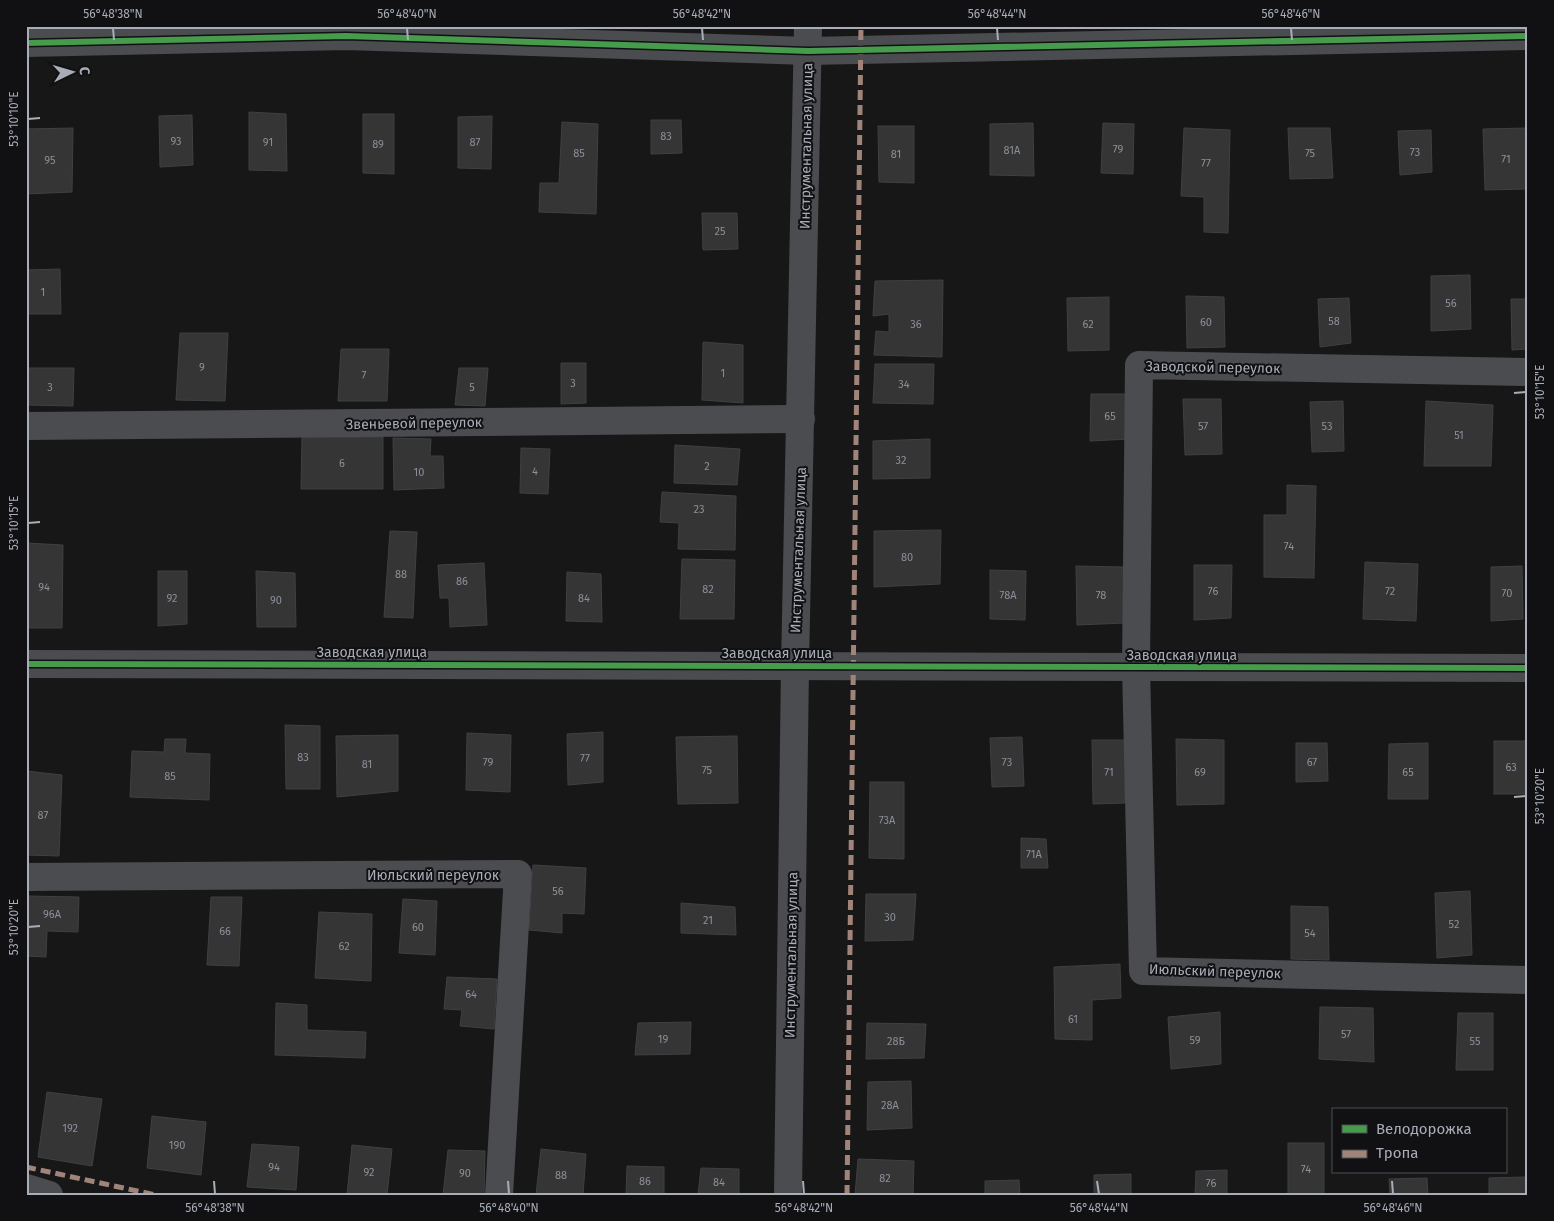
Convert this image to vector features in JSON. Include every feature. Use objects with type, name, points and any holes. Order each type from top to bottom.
[{"type":"street","points":[[26,43],[346,36],[808,38],[1528,36]]},
{"type":"street","name":"Инструментальная улица","points":[[788,1195],[794,666],[808,38]]},
{"type":"street","name":"Заводской переулок","points":[[1136,667],[1140,365],[1528,372]]},
{"type":"street","name":"Звеньевой переулок","points":[[26,426],[801,419]]},
{"type":"street","name":"Заводская улица","points":[[26,664],[1528,668]]},
{"type":"street","name":"Июльский переулок","points":[[1136,667],[1143,971],[1528,980]]},
{"type":"street","name":"Июльский переулок","points":[[26,877],[518,874],[499,1195]]},
{"type":"street","points":[[26,1188],[49,1195]]},
{"type":"building","points":[[249,112],[286,114],[287,171],[249,170]]},
{"type":"building","points":[[363,114],[394,114],[394,174],[363,173]]},
{"type":"building","points":[[192,115],[193,165],[160,167],[159,116]]},
{"type":"building","points":[[492,116],[491,169],[458,168],[458,117]]},
{"type":"building","points":[[651,120],[681,120],[682,153],[651,154]]},
{"type":"building","points":[[562,122],[598,124],[596,214],[539,212],[540,183],[559,183]]},
{"type":"building","points":[[1033,123],[1034,176],[990,175],[990,124]]},
{"type":"building","points":[[1103,123],[1134,124],[1133,174],[1101,173]]},
{"type":"building","points":[[878,126],[914,126],[914,183],[879,182]]},
{"type":"building","points":[[73,128],[72,192],[26,194],[26,129]]},
{"type":"building","points":[[1184,128],[1230,130],[1228,233],[1204,232],[1204,197],[1181,196]]},
{"type":"building","points":[[1288,128],[1330,128],[1333,178],[1290,179]]},
{"type":"building","points":[[1528,128],[1528,189],[1485,190],[1483,129]]},
{"type":"building","points":[[1431,130],[1432,172],[1400,175],[1398,131]]},
{"type":"building","points":[[702,213],[737,213],[738,249],[703,250]]},
{"type":"building","points":[[60,269],[61,314],[26,314],[26,270]]},
{"type":"building","points":[[1470,275],[1471,329],[1431,331],[1431,276]]},
{"type":"building","points":[[943,280],[942,357],[874,355],[876,331],[889,332],[889,314],[873,316],[875,281]]},
{"type":"building","points":[[1186,296],[1224,297],[1225,347],[1187,348]]},
{"type":"building","points":[[1109,297],[1109,350],[1068,351],[1067,298]]},
{"type":"building","points":[[1349,298],[1351,343],[1320,347],[1318,299]]},
{"type":"building","points":[[1511,299],[1528,299],[1528,349],[1512,350]]},
{"type":"building","points":[[180,333],[228,333],[225,401],[176,400]]},
{"type":"building","points":[[703,342],[743,345],[743,403],[702,400]]},
{"type":"building","points":[[341,349],[389,349],[387,401],[338,401]]},
{"type":"building","points":[[561,363],[586,363],[586,403],[561,404]]},
{"type":"building","points":[[875,364],[934,364],[933,404],[873,403]]},
{"type":"building","points":[[26,368],[74,368],[73,406],[26,405]]},
{"type":"building","points":[[459,368],[488,368],[485,406],[455,405]]},
{"type":"building","points":[[1091,394],[1130,394],[1130,439],[1090,441]]},
{"type":"building","points":[[1183,399],[1221,399],[1222,454],[1185,455]]},
{"type":"building","points":[[1343,401],[1344,451],[1312,452],[1310,402]]},
{"type":"building","points":[[1426,401],[1493,405],[1491,466],[1424,466]]},
{"type":"building","points":[[302,437],[383,437],[383,489],[301,489]]},
{"type":"building","points":[[393,438],[431,439],[430,456],[443,456],[444,488],[394,490]]},
{"type":"building","points":[[930,439],[930,478],[873,479],[873,441]]},
{"type":"building","points":[[675,445],[740,449],[737,485],[674,483]]},
{"type":"building","points":[[521,448],[550,449],[548,494],[520,493]]},
{"type":"building","points":[[1287,485],[1316,486],[1314,578],[1264,577],[1264,515],[1287,515]]},
{"type":"building","points":[[662,492],[736,496],[735,550],[678,549],[679,523],[660,522]]},
{"type":"building","points":[[941,530],[940,584],[874,587],[874,531]]},
{"type":"building","points":[[390,531],[417,532],[413,618],[384,617]]},
{"type":"building","points":[[26,543],[63,545],[62,628],[26,628]]},
{"type":"building","points":[[682,559],[735,560],[734,619],[680,619]]},
{"type":"building","points":[[1365,562],[1418,564],[1416,621],[1363,619]]},
{"type":"building","points":[[484,563],[487,625],[450,627],[449,598],[440,598],[438,565]]},
{"type":"building","points":[[1194,565],[1232,565],[1231,618],[1194,620]]},
{"type":"building","points":[[1076,566],[1124,567],[1125,623],[1077,625]]},
{"type":"building","points":[[1522,566],[1523,619],[1491,621],[1491,567]]},
{"type":"building","points":[[990,570],[1026,571],[1025,620],[990,619]]},
{"type":"building","points":[[158,571],[187,571],[187,624],[158,626]]},
{"type":"building","points":[[256,571],[295,573],[296,627],[257,627]]},
{"type":"building","points":[[567,572],[601,574],[602,622],[566,621]]},
{"type":"building","points":[[285,725],[320,726],[320,789],[286,789]]},
{"type":"building","points":[[603,732],[603,782],[568,785],[567,734]]},
{"type":"building","points":[[467,733],[511,735],[510,792],[466,790]]},
{"type":"building","points":[[398,735],[398,791],[337,797],[336,736]]},
{"type":"building","points":[[737,736],[738,803],[678,804],[676,737]]},
{"type":"building","points":[[1022,737],[1024,786],[992,787],[990,738]]},
{"type":"building","points":[[165,739],[186,739],[185,753],[210,754],[209,800],[130,797],[132,751],[164,752]]},
{"type":"building","points":[[1176,739],[1224,740],[1224,804],[1177,805]]},
{"type":"building","points":[[1092,740],[1125,740],[1125,803],[1093,804]]},
{"type":"building","points":[[1494,741],[1528,741],[1528,794],[1494,794]]},
{"type":"building","points":[[1296,743],[1327,743],[1328,781],[1296,782]]},
{"type":"building","points":[[1428,743],[1428,799],[1388,799],[1389,744]]},
{"type":"building","points":[[26,771],[62,775],[59,856],[26,855]]},
{"type":"building","points":[[870,782],[904,782],[904,859],[869,858]]},
{"type":"building","points":[[1021,838],[1046,839],[1048,868],[1021,868]]},
{"type":"building","points":[[533,865],[586,868],[584,914],[562,913],[562,933],[529,930]]},
{"type":"building","points":[[1470,891],[1472,955],[1437,958],[1435,893]]},
{"type":"building","points":[[866,894],[916,894],[913,940],[865,941]]},
{"type":"building","points":[[26,896],[79,897],[78,932],[47,931],[46,957],[26,956]]},
{"type":"building","points":[[211,897],[242,897],[239,966],[207,965]]},
{"type":"building","points":[[403,899],[437,901],[435,955],[399,953]]},
{"type":"building","points":[[681,903],[735,907],[736,935],[681,933]]},
{"type":"building","points":[[1291,906],[1328,907],[1329,960],[1291,959]]},
{"type":"building","points":[[319,912],[372,914],[371,981],[315,978]]},
{"type":"building","points":[[1120,964],[1121,998],[1092,1000],[1092,1040],[1055,1039],[1054,967]]},
{"type":"building","points":[[447,977],[497,979],[494,1029],[460,1026],[462,1010],[444,1009]]},
{"type":"building","points":[[276,1003],[307,1005],[307,1030],[366,1032],[365,1058],[275,1055]]},
{"type":"building","points":[[1320,1007],[1373,1008],[1374,1062],[1319,1059]]},
{"type":"building","points":[[1220,1012],[1221,1064],[1171,1069],[1168,1017]]},
{"type":"building","points":[[1458,1013],[1493,1013],[1493,1070],[1456,1070]]},
{"type":"building","points":[[691,1022],[690,1054],[635,1055],[638,1023]]},
{"type":"building","points":[[867,1023],[926,1024],[924,1058],[866,1059]]},
{"type":"building","points":[[911,1081],[912,1128],[867,1130],[868,1082]]},
{"type":"building","points":[[47,1092],[102,1099],[92,1166],[38,1157]]},
{"type":"building","points":[[152,1116],[206,1122],[201,1175],[147,1168]]},
{"type":"building","points":[[1288,1143],[1324,1143],[1324,1195],[1288,1195]]},
{"type":"building","points":[[252,1144],[299,1147],[296,1190],[247,1187]]},
{"type":"building","points":[[352,1145],[392,1149],[387,1195],[347,1195]]},
{"type":"building","points":[[541,1149],[586,1154],[583,1195],[536,1195]]},
{"type":"building","points":[[448,1150],[485,1151],[484,1195],[443,1195]]},
{"type":"building","points":[[858,1159],[914,1161],[913,1195],[855,1195]]},
{"type":"building","points":[[627,1166],[664,1167],[664,1195],[626,1195]]},
{"type":"building","points":[[701,1168],[739,1169],[739,1195],[698,1195]]},
{"type":"building","points":[[1227,1170],[1227,1195],[1195,1195],[1196,1171]]},
{"type":"building","points":[[1131,1174],[1131,1195],[1094,1195],[1094,1175]]},
{"type":"building","points":[[1525,1177],[1526,1195],[1489,1195],[1489,1178]]},
{"type":"building","points":[[1427,1178],[1428,1195],[1390,1195],[1389,1179]]},
{"type":"building","points":[[1019,1180],[1020,1195],[985,1195],[985,1181]]},
{"type":"marked path","points":[[847,1195],[861,26]]},
{"type":"marked path","points":[[26,1167],[156,1195]]},
{"type":"cycle path","points":[[26,43],[346,36],[808,51],[1528,36]]},
{"type":"cycle path","points":[[26,664],[1528,668]]}]
